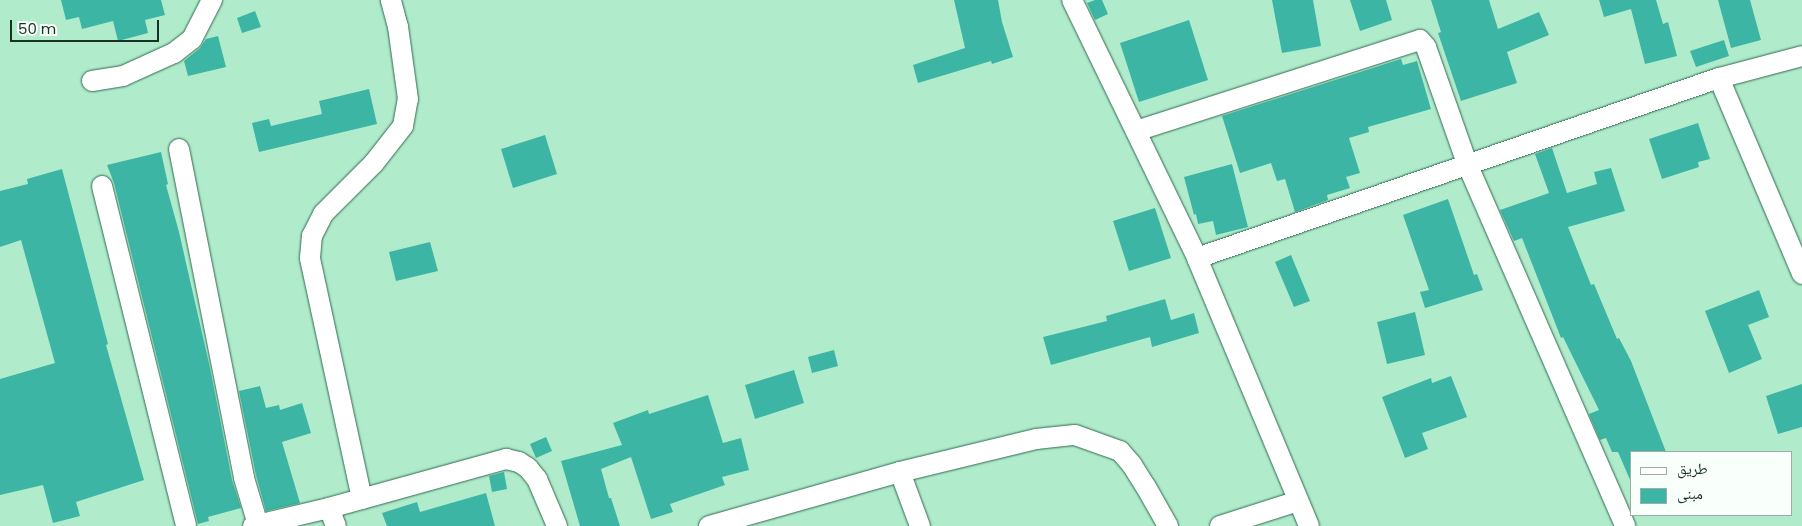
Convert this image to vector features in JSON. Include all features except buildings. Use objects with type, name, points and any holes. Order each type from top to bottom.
[{"type":"street","points":[[92,81],[123,76],[174,53],[192,39],[212,0]]},
{"type":"street","points":[[362,499],[310,258],[312,236],[323,214],[374,163],[403,126],[408,99],[398,27],[391,0]]},
{"type":"street","points":[[1072,0],[1197,258],[1309,526]]},
{"type":"street","points":[[1136,131],[1420,40],[1426,47],[1468,166],[1625,526]]},
{"type":"street","points":[[1197,258],[1719,78],[1802,56]]},
{"type":"street","points":[[1719,78],[1802,274]]},
{"type":"street","points":[[179,150],[244,478],[256,525],[333,517],[362,499],[506,459],[519,462],[528,468],[537,479],[557,526]]},
{"type":"street","points":[[102,186],[186,526]]},
{"type":"street","points":[[709,526],[900,472],[1036,439],[1075,436],[1120,451],[1146,486],[1168,526]]},
{"type":"street","points":[[900,472],[920,526]]},
{"type":"street","points":[[1220,526],[1298,501]]}]
